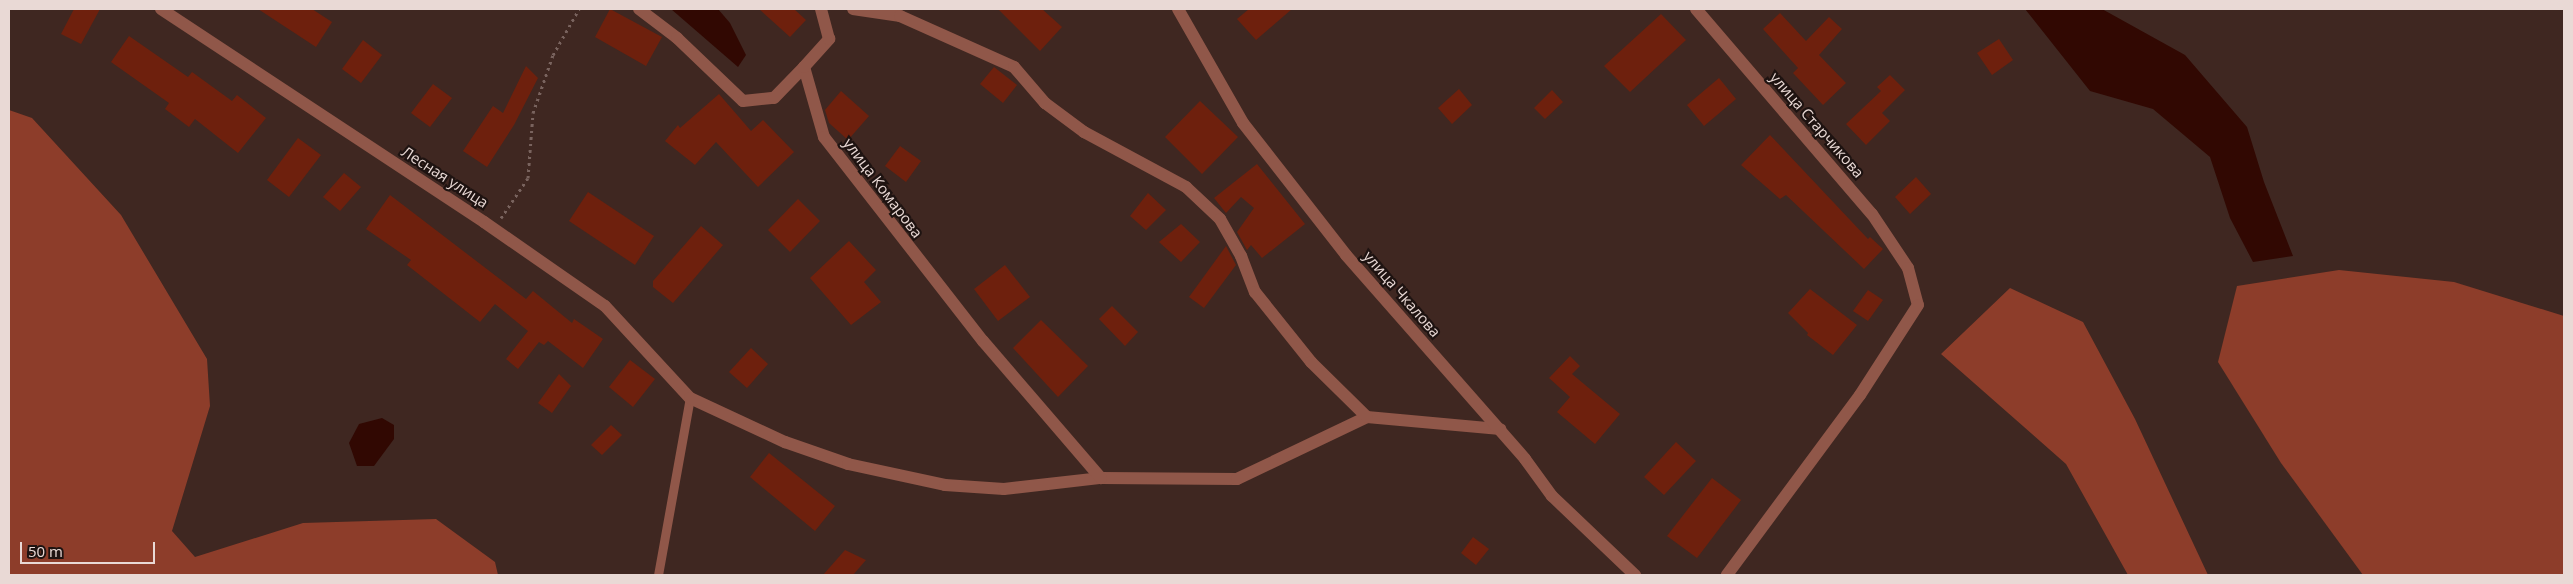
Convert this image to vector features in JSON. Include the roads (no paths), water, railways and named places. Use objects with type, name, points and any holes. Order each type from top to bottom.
[{"type":"street","name":"Лесная улица","points":[[161,9],[494,228],[604,306],[690,398]]},
{"type":"street","points":[[639,9],[677,38],[742,101],[774,98],[829,39],[822,9]]},
{"type":"street","points":[[853,9],[900,16],[1014,68],[1045,103],[1084,132],[1186,187],[1220,219],[1260,299],[1311,362],[1367,417]]},
{"type":"street","name":"улица Чкалова","points":[[1178,9],[1243,123],[1346,254],[1500,429],[1552,496],[1634,575]]},
{"type":"street","name":"улица Старчикова","points":[[1696,9],[1872,214],[1908,268],[1918,305],[1860,395],[1727,575]]},
{"type":"street","name":"улица Комарова","points":[[804,67],[824,136],[983,341],[1101,478]]},
{"type":"street","points":[[690,398],[785,442],[848,464],[945,484],[1004,489],[1101,478],[1237,479],[1367,417],[1500,429]]},
{"type":"lane","points":[[658,575],[690,398]]}]
